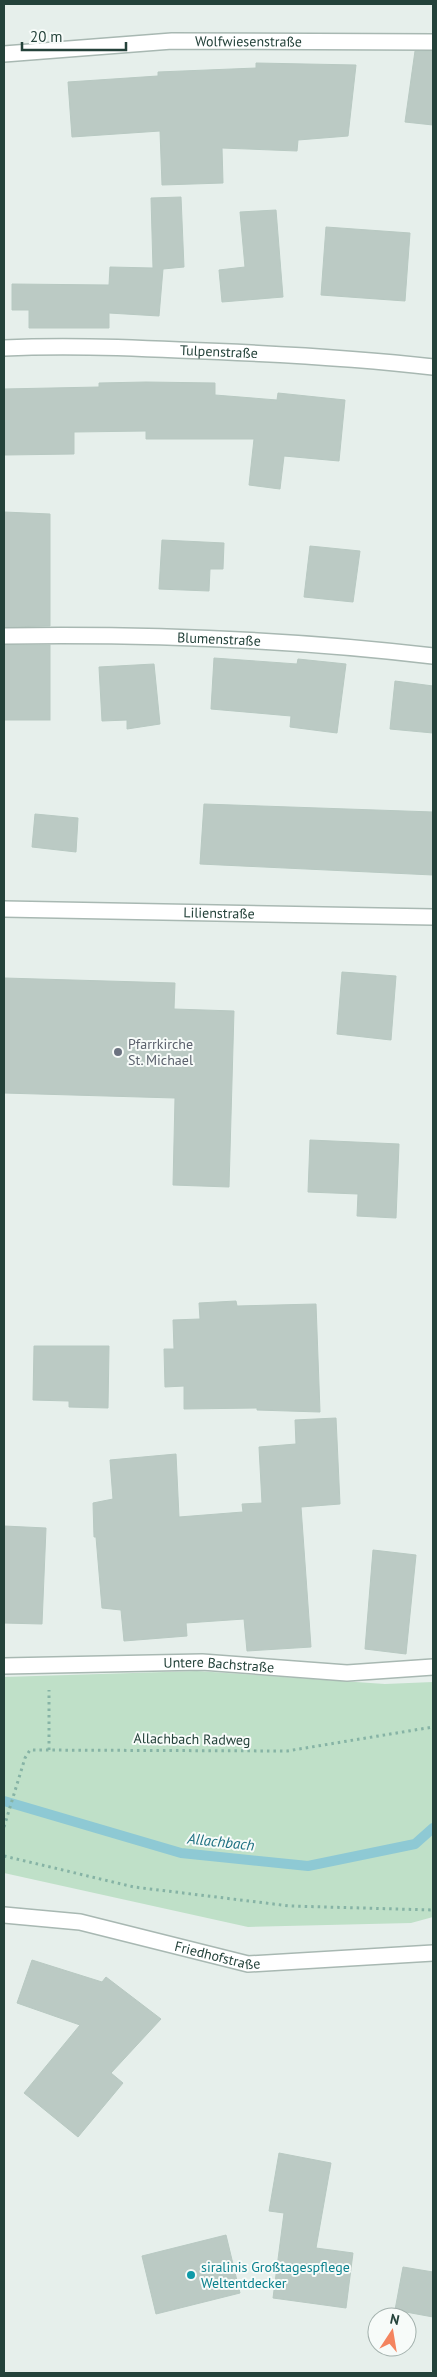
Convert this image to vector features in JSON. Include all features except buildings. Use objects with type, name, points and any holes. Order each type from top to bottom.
[{"type":"street","name":"Wolfwiesenstraße","points":[[4,54],[172,40],[433,42]]},
{"type":"street","name":"Tulpenstraße","points":[[4,348],[119,347],[230,352],[433,367]]},
{"type":"street","name":"Blumenstraße","points":[[4,636],[281,640],[433,656]]},
{"type":"street","name":"Lilienstraße","points":[[4,909],[433,918]]},
{"type":"street","name":"Untere Bachstraße","points":[[4,1666],[202,1662],[347,1673],[433,1666]]},
{"type":"street","name":"Friedhofstraße","points":[[4,1915],[80,1922],[248,1964],[433,1953]]},
{"type":"path","points":[[48,1750],[49,1665]]},
{"type":"path","name":"Allachbach Radweg","points":[[4,1827],[25,1758],[30,1750],[287,1751],[433,1727]]},
{"type":"path","points":[[4,1856],[134,1886],[271,1904],[432,1910]]},
{"type":"green space","points":[[197,1671],[385,1684],[433,1682],[433,1917],[411,1923],[248,1927],[4,1873],[4,1677]]},
{"type":"waterway","name":"Allachbach","points":[[4,1801],[181,1853],[308,1866],[415,1844],[433,1828]]},
{"type":"place","name":"Pfarrkirche St. Michael","points":[[118,1052]]},
{"type":"place","name":"siralinis Großtagespflege Weltentdecker","points":[[191,2275]]}]
